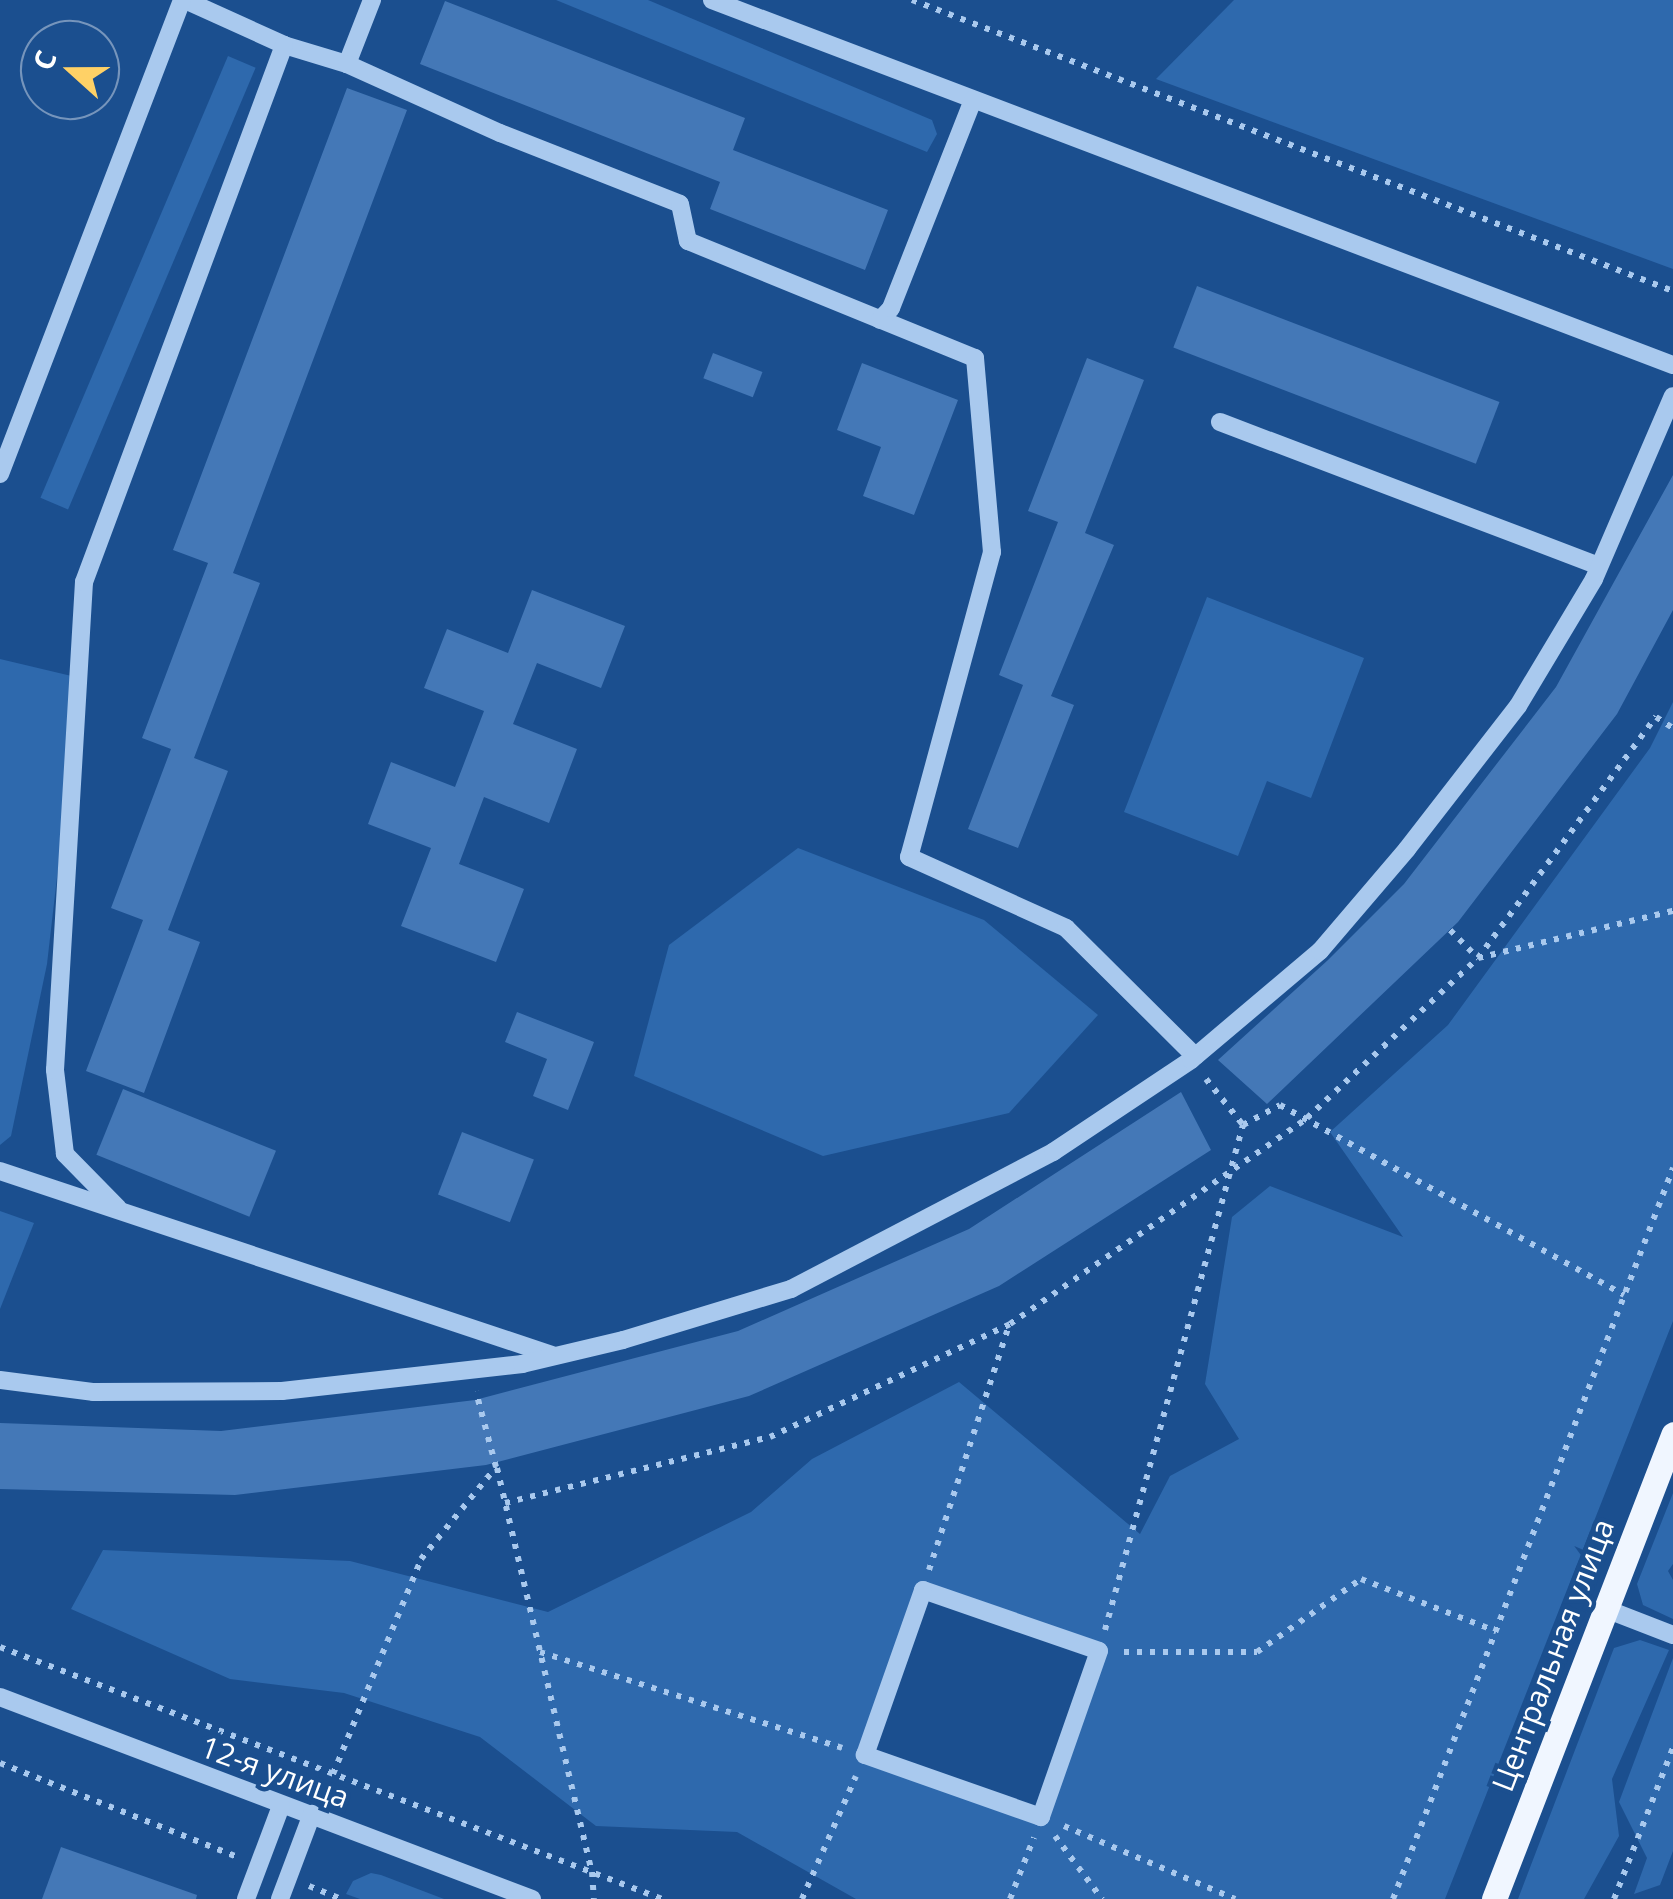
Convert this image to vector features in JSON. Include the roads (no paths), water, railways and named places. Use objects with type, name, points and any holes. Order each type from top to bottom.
[{"type":"main road","name":"Центральная улица","points":[[1494,1899],[1673,1434]]},
{"type":"street","points":[[0,474],[184,0],[284,45],[347,64],[500,133],[680,204],[688,241],[976,358],[992,552],[909,857],[1066,928],[1193,1058]]},
{"type":"street","points":[[347,64],[372,0]]},
{"type":"street","points":[[712,0],[1673,365]]},
{"type":"street","points":[[118,1208],[65,1154],[55,1070],[84,582],[284,45]]},
{"type":"street","points":[[880,320],[891,308],[973,100]]},
{"type":"street","points":[[0,1380],[94,1392],[282,1391],[471,1373],[624,1340],[791,1289],[1053,1152],[1193,1058],[1320,951],[1407,849],[1518,706],[1599,566],[1673,396]]},
{"type":"street","points":[[1220,422],[1599,566]]},
{"type":"street","points":[[0,1171],[552,1355]]},
{"type":"street","points":[[923,1590],[1099,1652],[1042,1817],[865,1755],[923,1590]]},
{"type":"street","points":[[1606,1609],[1673,1635]]},
{"type":"street","name":"12-я улица","points":[[0,1697],[532,1899]]},
{"type":"street","points":[[246,1899],[281,1806]]},
{"type":"street","points":[[280,1899],[312,1814]]}]
